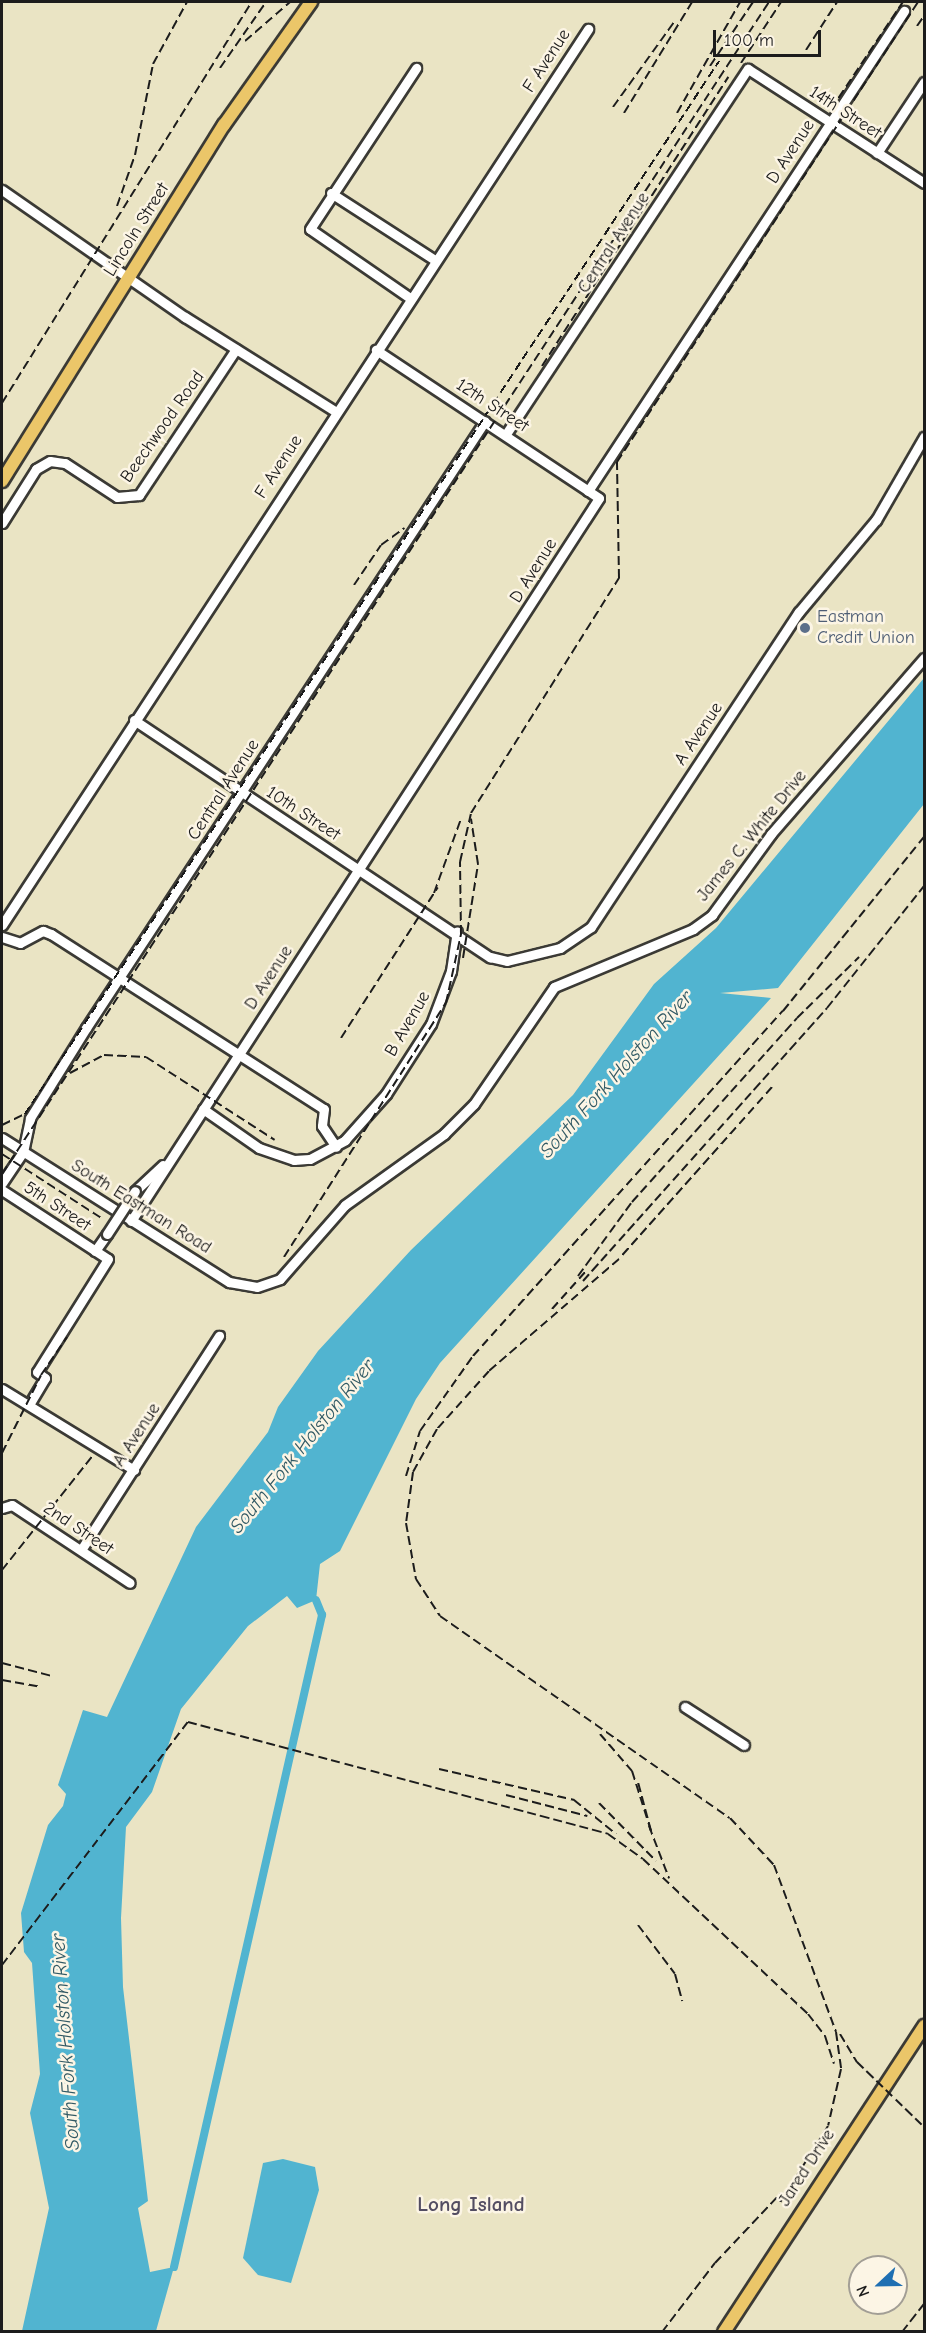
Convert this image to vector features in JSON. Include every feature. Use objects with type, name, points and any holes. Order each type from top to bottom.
[{"type":"main road","name":"Lincoln Street","points":[[2,482],[224,125],[311,2]]},
{"type":"main road","name":"Jared Drive","points":[[724,2331],[924,2026]]},
{"type":"street","name":"D Avenue","points":[[131,1221],[599,498],[588,491],[904,11]]},
{"type":"street","name":"F Avenue","points":[[2,925],[335,411],[588,29]]},
{"type":"street","points":[[410,298],[310,230],[332,193],[416,68]]},
{"type":"street","name":"14th Street","points":[[748,69],[924,183]]},
{"type":"street","name":"Central Avenue","points":[[506,434],[748,69]]},
{"type":"street","points":[[877,153],[924,82]]},
{"type":"street","points":[[2,190],[236,349],[335,411]]},
{"type":"street","points":[[332,193],[435,260]]},
{"type":"street","name":"Beechwood Road","points":[[2,523],[36,469],[50,461],[65,463],[117,497],[139,495],[236,349]]},
{"type":"street","name":"12th Street","points":[[376,350],[506,434],[588,491]]},
{"type":"street","name":"Central Avenue","points":[[2,1183],[23,1152],[30,1118],[485,421]]},
{"type":"street","name":"A Avenue","points":[[457,931],[498,961],[542,953],[584,936],[799,612],[888,503],[921,449],[924,437]]},
{"type":"street","name":"James C. White Drive","points":[[270,1285],[290,1271],[329,1220],[369,1183],[444,1134],[474,1104],[554,987],[693,929],[712,915],[771,834],[924,658]]},
{"type":"street","name":"10th Street","points":[[134,720],[359,870],[457,931]]},
{"type":"street","points":[[2,937],[20,943],[44,931],[324,1109],[322,1126],[336,1147],[294,1160],[259,1148],[203,1109]]},
{"type":"street","name":"B Avenue","points":[[336,1147],[386,1094],[439,1007],[457,931]]},
{"type":"street","name":"South Eastman Road","points":[[2,1138],[229,1282],[270,1285]]},
{"type":"street","name":"D Avenue","points":[[95,1251],[135,1191],[175,1153]]},
{"type":"street","name":"5th Street","points":[[2,1191],[95,1251]]},
{"type":"street","points":[[28,1405],[45,1378],[37,1372],[108,1259],[95,1251]]},
{"type":"street","name":"A Avenue","points":[[81,1550],[219,1336]]},
{"type":"street","points":[[2,1389],[134,1470]]},
{"type":"street","name":"2nd Street","points":[[4,1507],[81,1550],[130,1583]]},
{"type":"street","points":[[685,1707],[744,1745]]},
{"type":"water","name":"South Fork Holston River","points":[[924,678],[924,804],[778,988],[720,993],[771,998],[440,1363],[416,1399],[340,1551],[320,1564],[316,1600],[297,1608],[287,1596],[248,1626],[181,1709],[152,1792],[126,1827],[121,1918],[123,1987],[148,2201],[138,2208],[150,2272],[174,2267],[156,2331],[22,2331],[49,2208],[30,2113],[40,2074],[32,1963],[24,1952],[21,1913],[48,1825],[63,1806],[66,1794],[58,1785],[83,1710],[107,1717],[196,1527],[268,1432],[278,1407],[318,1351],[411,1250],[573,1095],[654,984],[716,928]]},
{"type":"water","points":[[283,2159],[315,2167],[319,2190],[291,2283],[258,2275],[243,2258],[263,2163]]},
{"type":"waterway","points":[[174,2267],[322,1615],[316,1600]]},
{"type":"railway","points":[[117,206],[135,155],[153,64],[187,2]]},
{"type":"railway","points":[[2,403],[252,2]]},
{"type":"railway","points":[[220,68],[266,2]]},
{"type":"railway","points":[[245,41],[290,2]]},
{"type":"railway","points":[[624,113],[692,2]]},
{"type":"railway","points":[[677,113],[740,2]]},
{"type":"railway","points":[[710,66],[753,2]]},
{"type":"railway","points":[[2,1174],[769,2]]},
{"type":"railway","points":[[741,63],[781,2]]},
{"type":"railway","points":[[806,50],[837,2]]},
{"type":"railway","points":[[831,109],[903,2]]},
{"type":"railway","points":[[284,1257],[446,1003],[461,934],[460,862],[471,813],[619,578],[617,462],[918,2]]},
{"type":"railway","points":[[917,26],[924,16]]},
{"type":"railway","points":[[613,107],[674,22]]},
{"type":"railway","points":[[2,1125],[25,1114],[719,61]]},
{"type":"railway","points":[[542,366],[728,77]]},
{"type":"railway","points":[[354,585],[381,545],[404,528]]},
{"type":"railway","points":[[434,893],[461,819]]},
{"type":"railway","points":[[463,958],[478,864],[471,819]]},
{"type":"railway","points":[[406,1476],[420,1431],[473,1356],[783,1011],[924,837]]},
{"type":"railway","points":[[583,1281],[827,1008],[924,886]]},
{"type":"railway","points":[[341,1038],[438,887]]},
{"type":"railway","points":[[578,1276],[632,1202],[797,1018],[859,957]]},
{"type":"railway","points":[[70,1073],[104,1055],[146,1057],[275,1140]]},
{"type":"railway","points":[[772,1087],[619,1259],[489,1371],[437,1429],[413,1472],[406,1523],[416,1579],[440,1616],[730,1818],[774,1865],[836,2032],[841,2069],[828,2126],[779,2204]]},
{"type":"railway","points":[[2,1154],[103,1219]]},
{"type":"railway","points":[[552,1309],[586,1271]]},
{"type":"railway","points":[[2,1453],[41,1375],[67,1337]]},
{"type":"railway","points":[[2,1570],[93,1455]]},
{"type":"railway","points":[[2,1663],[52,1676]]},
{"type":"railway","points":[[2,1680],[40,1687]]},
{"type":"railway","points":[[2,1965],[188,1722],[608,1834],[643,1859],[808,2014],[825,2036],[834,2064]]},
{"type":"railway","points":[[600,1734],[632,1771],[651,1831],[638,1782]]},
{"type":"railway","points":[[439,1769],[574,1800],[616,1834]]},
{"type":"railway","points":[[506,1795],[587,1816]]},
{"type":"railway","points":[[599,1803],[656,1861]]},
{"type":"railway","points":[[649,1826],[669,1878]]},
{"type":"railway","points":[[638,1925],[675,1974],[682,2001]]},
{"type":"railway","points":[[840,2034],[857,2062],[924,2127]]},
{"type":"railway","points":[[662,2332],[715,2263],[780,2194]]},
{"type":"railway","points":[[902,2332],[924,2304]]},
{"type":"place","name":"Eastman Credit Union","points":[[805,628]]},
{"type":"district","name":"Long Island","points":[[471,2204]]}]
